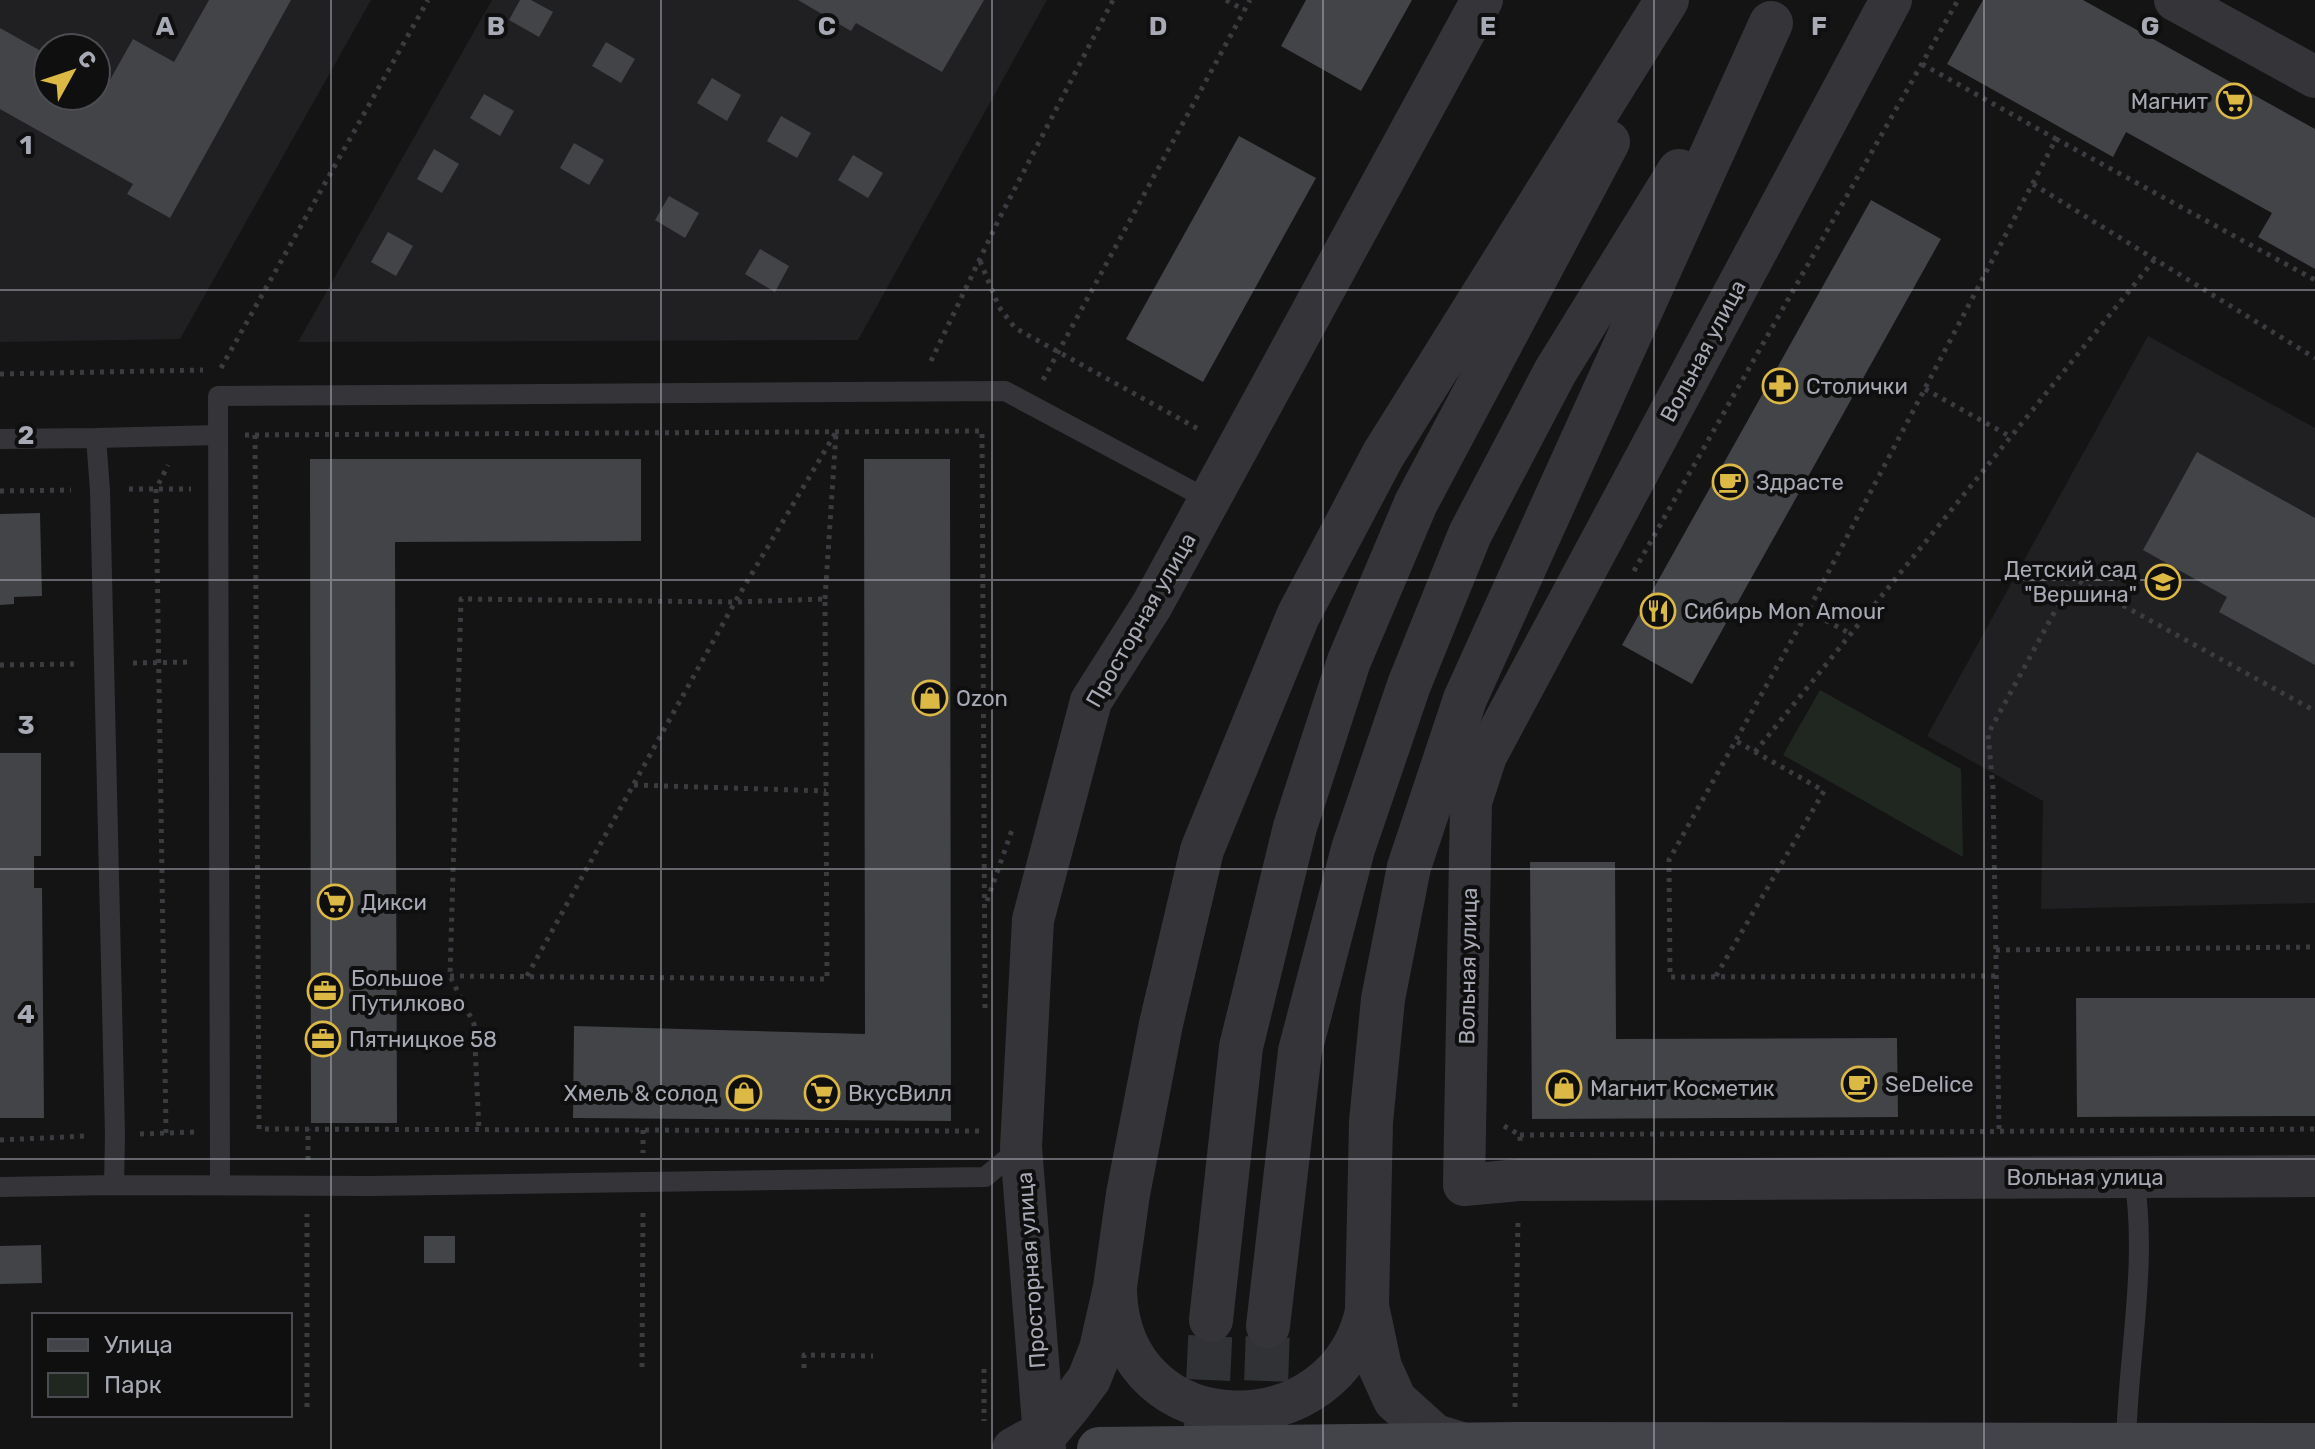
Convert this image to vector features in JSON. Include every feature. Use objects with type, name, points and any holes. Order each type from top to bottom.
[{"type":"main road","points":[[1099,1449],[1465,1445],[2315,1445]]},
{"type":"street","name":"Просторная улица","points":[[1022,1440],[1003,1139],[1033,920],[1091,701],[1152,605],[1482,0]]},
{"type":"street","points":[[1022,1440],[1089,1379],[1101,1349],[1115,1287],[1128,1194],[1161,1024],[1202,850],[1298,616],[1391,442],[1667,0]]},
{"type":"street","points":[[1211,1320],[1241,1047],[1295,827],[1349,661],[1416,503],[1617,125],[1667,0]]},
{"type":"street","name":"Вольная улица","points":[[1891,0],[1486,756],[1471,802],[1464,1185],[1519,1180],[2315,1176]]},
{"type":"street","points":[[2175,0],[2315,77]]},
{"type":"street","points":[[1115,1287],[1123,1343],[1142,1377],[1170,1405],[1219,1425],[1271,1423],[1296,1414],[1318,1400],[1337,1382],[1352,1360],[1362,1336],[1367,1306],[1371,1122],[1382,1014],[1409,867],[1465,699],[1775,12]]},
{"type":"street","points":[[1268,1326],[1300,1051],[1353,849],[1409,685],[1470,534],[1555,372],[1775,12]]},
{"type":"street","points":[[1367,1306],[1380,1367],[1395,1400],[1435,1436],[1465,1445]]},
{"type":"lane","points":[[220,1185],[218,396],[1005,391],[1209,500]]},
{"type":"lane","points":[[0,439],[218,435]]},
{"type":"lane","points":[[96,438],[101,521],[114,1185]]},
{"type":"lane","points":[[0,1187],[985,1177],[1003,1139]]},
{"type":"lane","points":[[2126,1443],[2133,1317],[2139,1277],[2139,1211],[2134,1177]]},
{"type":"path","points":[[931,361],[1113,0]]},
{"type":"path","points":[[1226,0],[1244,10]]},
{"type":"path","points":[[1043,381],[1250,0]]},
{"type":"path","points":[[1626,585],[1958,0]]},
{"type":"path","points":[[1922,64],[2315,280]]},
{"type":"path","points":[[1996,976],[1670,977],[1669,860],[1808,611],[2056,139]]},
{"type":"path","points":[[2033,184],[2315,358]]},
{"type":"path","points":[[1755,752],[2155,259]]},
{"type":"path","points":[[980,260],[999,307],[1015,328],[1209,435]]},
{"type":"path","points":[[0,374],[204,370]]},
{"type":"path","points":[[1925,389],[2011,437]]},
{"type":"path","points":[[218,435],[982,431],[986,906]]},
{"type":"path","points":[[450,976],[827,979],[825,599],[836,432]]},
{"type":"path","points":[[527,976],[735,602],[836,432]]},
{"type":"path","points":[[255,435],[259,1129],[643,1130],[1003,1139]]},
{"type":"path","points":[[1999,1129],[1993,788],[1988,734],[2073,578],[2315,711]]},
{"type":"path","points":[[479,1130],[474,1024],[450,976],[461,599],[735,602],[825,599]]},
{"type":"path","points":[[1808,611],[1851,634]]},
{"type":"path","points":[[1715,977],[1824,791],[1736,741]]},
{"type":"path","points":[[634,785],[826,791]]},
{"type":"path","points":[[1996,950],[2315,947]]},
{"type":"path","points":[[1499,1123],[1520,1135],[2315,1129]]},
{"type":"path","points":[[307,1407],[308,1129]]},
{"type":"path","points":[[642,1367],[643,1130]]},
{"type":"path","points":[[1515,1410],[1520,1135]]},
{"type":"path","points":[[804,1368],[804,1355],[873,1356]]},
{"type":"path","points":[[984,1369],[1022,1440]]},
{"type":"shaded area","points":[[0,0],[371,0],[180,339],[0,342]]},
{"type":"shaded area","points":[[492,0],[1047,0],[858,340],[298,342]]},
{"type":"shaded area","name":"Детский сад \"Вершина\"","points":[[2148,336],[2315,428],[2315,903],[2041,909],[2043,801],[1927,736]]},
{"type":"green space","points":[[1820,690],[1961,769],[1963,857],[1783,755]]},
{"type":"building","points":[[209,0],[291,0],[170,218],[127,194],[133,184],[0,109],[0,28],[32,46],[32,112],[112,112],[112,76],[133,39],[174,62]]},
{"type":"building","points":[[520,0],[531,0],[553,12],[539,37],[509,20]]},
{"type":"building","points":[[798,0],[984,0],[942,72],[856,23],[851,31]]},
{"type":"building","points":[[1306,0],[1412,0],[1361,91],[1281,46]]},
{"type":"building","points":[[1983,0],[2083,0],[2315,129],[2315,269],[2258,237],[2272,213],[2126,132],[2113,157],[1947,64]]},
{"type":"building","points":[[606,42],[635,59],[621,83],[592,66]]},
{"type":"building","points":[[712,78],[741,95],[727,121],[697,103]]},
{"type":"building","points":[[484,94],[514,111],[500,136],[470,118]]},
{"type":"building","points":[[781,116],[811,133],[797,158],[767,141]]},
{"type":"building","points":[[1239,136],[1316,178],[1203,382],[1126,339]]},
{"type":"building","points":[[574,143],[604,160],[589,185],[560,168]]},
{"type":"building","points":[[434,149],[459,164],[442,193],[417,179]]},
{"type":"building","points":[[853,155],[883,173],[868,198],[838,180]]},
{"type":"building","points":[[669,196],[699,213],[685,238],[655,220]]},
{"type":"building","points":[[1871,200],[1941,239],[1692,684],[1622,645]]},
{"type":"building","points":[[388,232],[413,246],[396,276],[371,262]]},
{"type":"building","points":[[760,249],[789,266],[775,292],[745,274]]},
{"type":"building","points":[[2197,452],[2315,518],[2315,665],[2219,612],[2227,597],[2143,550]]},
{"type":"building","points":[[310,459],[641,459],[641,541],[395,542],[397,1123],[311,1123]]},
{"type":"building","points":[[864,459],[950,459],[951,1121],[573,1118],[574,1026],[865,1034]]},
{"type":"building","points":[[40,513],[42,596],[14,597],[14,604],[0,605],[0,514]]},
{"type":"building","points":[[0,753],[41,753],[41,856],[34,856],[34,888],[42,888],[44,1118],[0,1118]]},
{"type":"building","points":[[1530,862],[1615,862],[1616,1039],[1897,1038],[1898,1117],[1532,1119]]},
{"type":"building","points":[[2076,998],[2315,998],[2315,1116],[2077,1117]]},
{"type":"building","points":[[424,1236],[455,1236],[455,1263],[424,1263]]},
{"type":"building","points":[[41,1245],[42,1283],[0,1284],[0,1246]]},
{"type":"tunnel","points":[[1205,1446],[1211,1320]]},
{"type":"tunnel","points":[[1264,1447],[1268,1326]]},
{"type":"place","name":"Магнит","points":[[2234,101]]},
{"type":"place","name":"Столички","points":[[1780,386]]},
{"type":"place","name":"Здрасте","points":[[1730,482]]},
{"type":"place","name":"Детский сад \"Вершина\"","points":[[2163,582]]},
{"type":"place","name":"Сибирь Mon Amour","points":[[1658,611]]},
{"type":"place","name":"Ozon","points":[[930,698]]},
{"type":"place","name":"Дикси","points":[[335,902]]},
{"type":"place","name":"Большое Путилково","points":[[325,991]]},
{"type":"place","name":"Пятницкое 58","points":[[323,1039]]},
{"type":"place","name":"SeDelice","points":[[1859,1084]]},
{"type":"place","name":"Магнит Косметик","points":[[1564,1088]]},
{"type":"place","name":"Хмель & солод","points":[[744,1093]]},
{"type":"place","name":"ВкусВилл","points":[[822,1093]]}]
